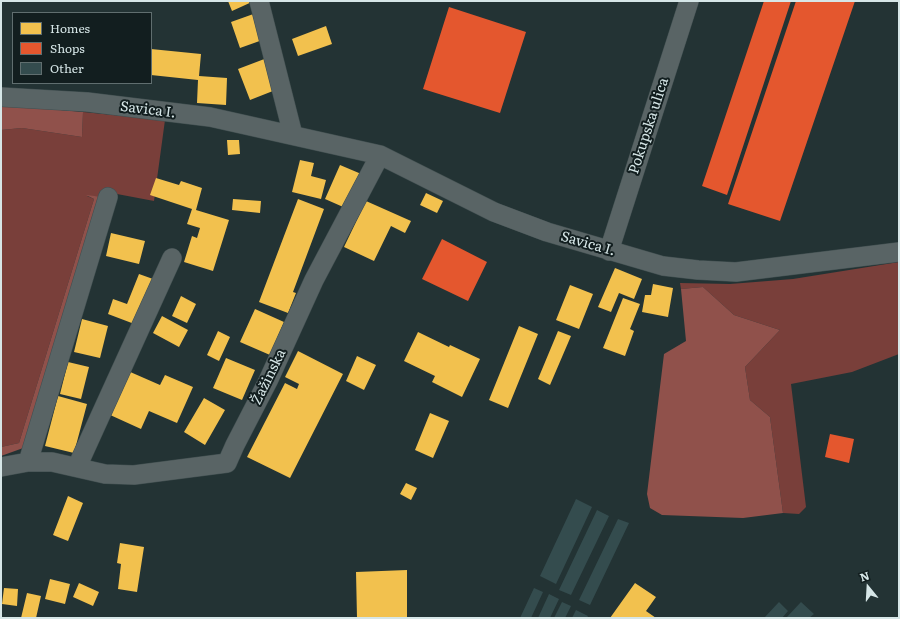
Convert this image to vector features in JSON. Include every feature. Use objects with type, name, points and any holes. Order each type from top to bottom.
[{"type":"street","points":[[259,1],[293,135]]},
{"type":"street","name":"Pokupska ulica","points":[[609,251],[689,1]]},
{"type":"street","name":"Savica I.","points":[[1,97],[88,102],[210,117],[380,155],[494,212],[547,232],[664,266],[736,272],[899,252]]},
{"type":"street","name":"Žažinska","points":[[1,467],[28,462],[52,462],[105,474],[134,475],[227,463],[268,381],[314,280],[380,155]]},
{"type":"street","points":[[28,462],[108,197]]},
{"type":"street","points":[[77,468],[172,258]]},
{"type":"shaded area","points":[[1,106],[83,112],[82,137],[22,128],[1,130]]},
{"type":"shaded area","points":[[83,112],[165,120],[154,201],[117,194],[103,197],[87,196],[94,199],[19,443],[1,447],[1,130],[22,128],[82,137]]},
{"type":"shaded area","points":[[86,195],[103,197],[26,447],[1,456],[1,447],[19,443],[94,199]]},
{"type":"shaded area","points":[[899,262],[899,354],[852,372],[791,384],[806,507],[799,514],[783,513],[770,417],[750,400],[745,367],[780,330],[734,315],[703,287],[681,289],[680,283],[730,284],[793,279]]},
{"type":"shaded area","points":[[703,287],[734,315],[780,330],[745,367],[750,400],[770,417],[783,513],[743,518],[662,515],[650,508],[647,494],[664,354],[686,341],[681,289]]},
{"type":"building: Homes","points":[[228,1],[254,1],[232,11]]},
{"type":"building: Homes","points":[[259,12],[268,38],[240,48],[231,22]]},
{"type":"building: Homes","points":[[326,26],[332,44],[298,56],[292,39]]},
{"type":"building: Homes","points":[[152,49],[201,54],[199,76],[227,78],[226,105],[197,103],[198,80],[152,75]]},
{"type":"building: Homes","points":[[267,58],[278,89],[250,100],[238,69]]},
{"type":"building: Homes","points":[[227,140],[239,140],[240,154],[228,155]]},
{"type":"building: Homes","points":[[300,160],[314,163],[311,176],[326,180],[321,199],[292,192]]},
{"type":"building: Homes","points":[[340,165],[366,176],[350,210],[325,199]]},
{"type":"building: Homes","points":[[156,178],[179,185],[181,181],[202,188],[196,210],[229,220],[213,271],[184,262],[192,236],[197,238],[200,228],[187,224],[192,209],[150,195]]},
{"type":"building: Homes","points":[[426,193],[443,201],[437,213],[420,205]]},
{"type":"building: Homes","points":[[233,199],[261,201],[260,213],[232,210]]},
{"type":"building: Homes","points":[[298,199],[324,209],[293,292],[296,293],[288,313],[259,302]]},
{"type":"building: Homes","points":[[366,201],[411,221],[405,233],[391,226],[374,261],[344,247]]},
{"type":"building: Homes","points":[[111,233],[145,241],[139,264],[106,256]]},
{"type":"building: Homes","points":[[615,268],[642,279],[634,299],[619,293],[611,312],[598,307]]},
{"type":"building: Homes","points":[[139,274],[153,279],[137,325],[108,314],[113,299],[127,304]]},
{"type":"building: Homes","points":[[653,284],[673,288],[668,317],[642,312],[645,295],[651,295]]},
{"type":"building: Homes","points":[[570,285],[593,294],[579,329],[556,320]]},
{"type":"building: Homes","points":[[181,296],[196,304],[187,323],[172,316]]},
{"type":"building: Homes","points":[[623,298],[640,304],[630,329],[634,331],[625,356],[603,348]]},
{"type":"building: Homes","points":[[255,309],[284,322],[270,355],[240,342]]},
{"type":"building: Homes","points":[[162,316],[188,330],[179,347],[153,333]]},
{"type":"building: Homes","points":[[82,319],[108,326],[100,358],[74,352]]},
{"type":"building: Homes","points":[[519,326],[538,334],[508,408],[489,400]]},
{"type":"building: Homes","points":[[218,331],[230,337],[219,361],[207,355]]},
{"type":"building: Homes","points":[[558,331],[571,336],[550,385],[538,379]]},
{"type":"building: Homes","points":[[418,332],[449,347],[450,345],[480,359],[462,397],[432,382],[435,376],[404,361]]},
{"type":"building: Homes","points":[[298,351],[343,374],[290,478],[247,457],[285,383],[297,389],[299,384],[285,377]]},
{"type":"building: Homes","points":[[357,356],[376,365],[364,390],[346,381]]},
{"type":"building: Homes","points":[[226,358],[255,370],[242,400],[213,388]]},
{"type":"building: Homes","points":[[68,362],[89,367],[81,399],[60,394]]},
{"type":"building: Homes","points":[[128,371],[160,385],[165,375],[193,387],[177,423],[149,411],[141,429],[108,414]]},
{"type":"building: Homes","points":[[58,396],[87,404],[74,453],[45,446]]},
{"type":"building: Homes","points":[[204,398],[225,410],[205,445],[184,432]]},
{"type":"building: Homes","points":[[430,413],[449,421],[433,458],[415,450]]},
{"type":"building: Homes","points":[[406,483],[417,488],[411,500],[400,494]]},
{"type":"building: Homes","points":[[68,496],[83,503],[68,541],[53,535]]},
{"type":"building: Homes","points":[[120,543],[144,547],[137,592],[118,589],[121,564],[117,563]]},
{"type":"building: Homes","points":[[407,570],[407,618],[357,618],[356,572]]},
{"type":"building: Homes","points":[[50,579],[70,584],[65,604],[45,599]]},
{"type":"building: Homes","points":[[79,583],[99,592],[93,606],[73,597]]},
{"type":"building: Homes","points":[[635,583],[656,597],[646,611],[656,618],[610,618]]},
{"type":"building: Homes","points":[[4,588],[18,589],[17,606],[2,604]]},
{"type":"building: Homes","points":[[27,593],[41,596],[36,618],[21,618]]},
{"type":"building: Shops","points":[[764,1],[791,1],[727,195],[702,186]]},
{"type":"building: Shops","points":[[796,1],[855,1],[780,221],[728,204]]},
{"type":"building: Shops","points":[[449,7],[526,32],[500,113],[423,89]]},
{"type":"building: Shops","points":[[442,239],[487,262],[468,301],[422,279]]},
{"type":"building: Shops","points":[[830,434],[854,439],[849,463],[825,457]]},
{"type":"building: Other","points":[[576,499],[592,507],[556,584],[540,576]]},
{"type":"building: Other","points":[[597,510],[609,516],[571,595],[559,590]]},
{"type":"building: Other","points":[[618,519],[629,523],[590,605],[579,600]]},
{"type":"building: Other","points":[[534,588],[543,592],[531,618],[520,618]]},
{"type":"building: Other","points":[[549,594],[559,599],[550,618],[538,618]]},
{"type":"building: Other","points":[[562,602],[571,606],[565,618],[554,618]]},
{"type":"building: Other","points":[[779,602],[788,611],[782,618],[764,618]]},
{"type":"building: Other","points":[[801,602],[814,614],[809,618],[786,618]]},
{"type":"building: Other","points":[[576,610],[588,616],[587,618],[572,618]]}]
